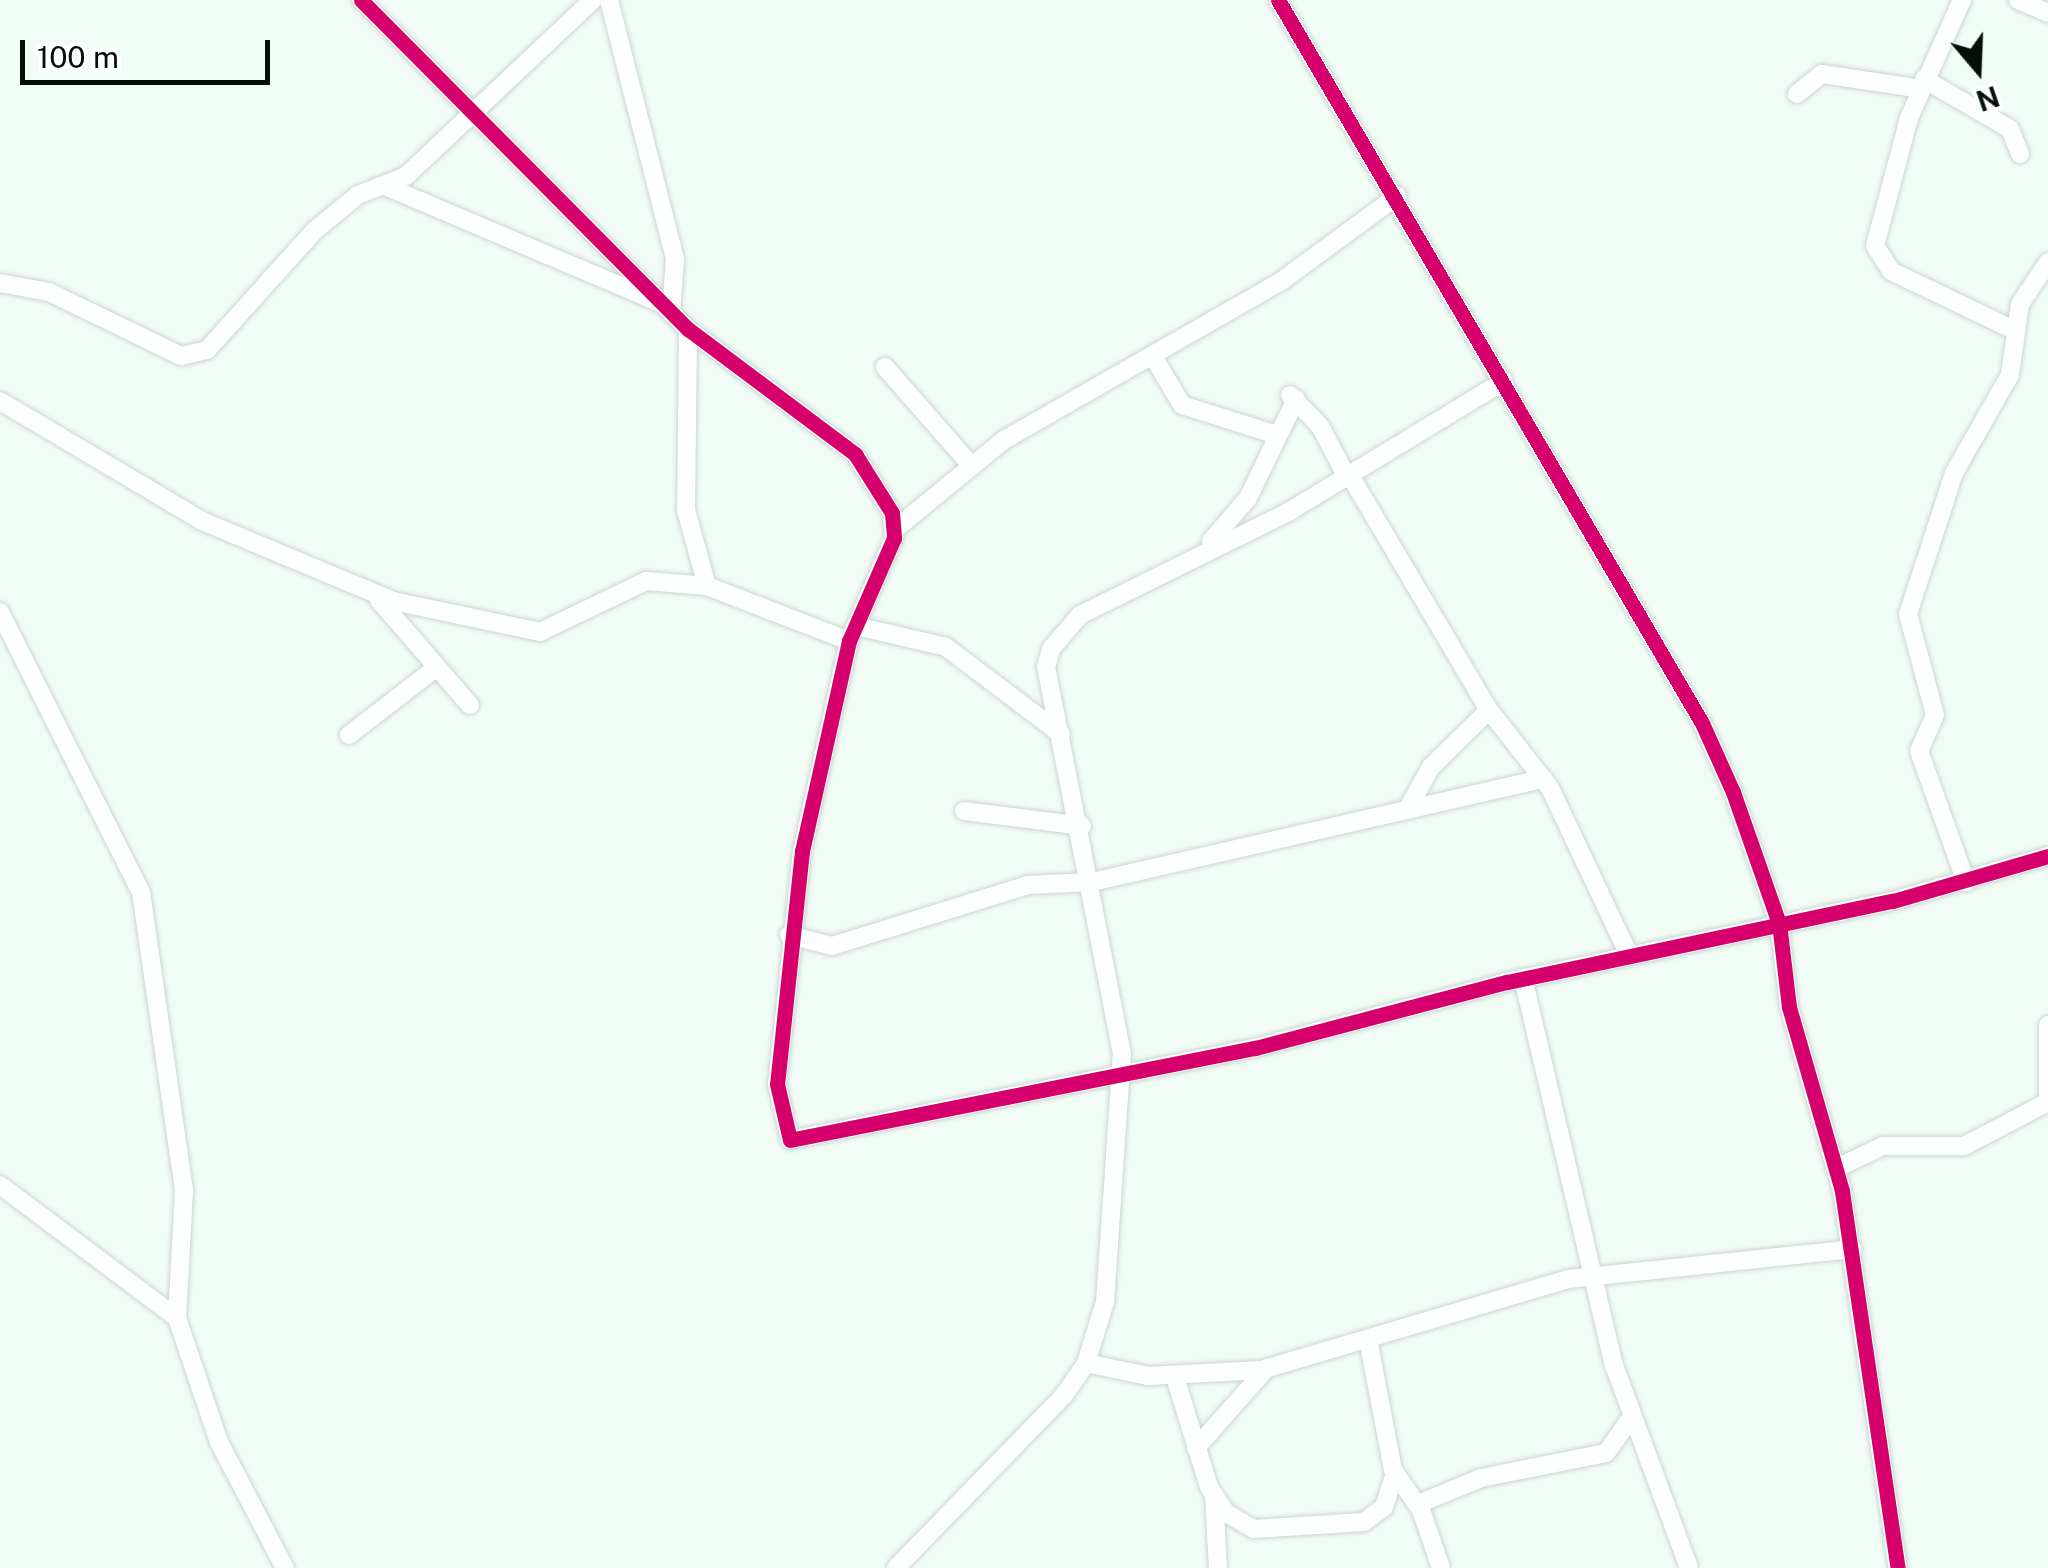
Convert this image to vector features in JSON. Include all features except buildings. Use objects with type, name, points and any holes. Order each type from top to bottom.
[{"type":"street","points":[[361,0],[688,329],[854,454],[884,494],[894,530]]},
{"type":"street","points":[[0,283],[49,292],[160,350],[197,354],[221,343],[315,230],[385,186],[478,114],[593,0]]},
{"type":"street","points":[[608,0],[674,258],[666,308]]},
{"type":"street","points":[[1278,0],[1397,196],[1702,723],[1779,923],[1789,1006],[1837,1168],[1898,1568]]},
{"type":"street","points":[[1962,0],[1923,84],[1881,210],[1880,258],[2012,328]]},
{"type":"street","points":[[2018,0],[2048,12]]},
{"type":"street","points":[[1797,94],[1822,74],[1923,84],[2010,129],[2020,154]]},
{"type":"street","points":[[385,186],[666,308]]},
{"type":"street","points":[[1397,196],[1283,280],[970,464],[894,530],[852,634],[789,935],[777,1084],[790,1140],[1121,1076],[1523,978],[1966,882],[2048,856]]},
{"type":"street","points":[[1966,882],[1919,751],[1935,714],[1908,614],[1950,482],[2010,374],[2012,328],[2048,262]]},
{"type":"street","points":[[688,329],[686,510],[707,586]]},
{"type":"street","points":[[1152,355],[1182,404],[1276,434]]},
{"type":"street","points":[[884,367],[970,464]]},
{"type":"street","points":[[896,1568],[1086,1363],[1105,1302],[1121,1076],[1082,826],[1046,667],[1060,637],[1080,615],[1204,548],[1350,478],[1425,422],[1504,381]]},
{"type":"street","points":[[1204,548],[1248,498],[1293,397],[1350,478],[1489,710],[1544,779],[1629,954]]},
{"type":"street","points":[[0,401],[202,521],[294,553],[376,597],[540,632],[646,581],[707,586],[852,634],[946,647],[1061,734]]},
{"type":"street","points":[[376,597],[470,705]]},
{"type":"street","points":[[0,612],[108,811],[148,921],[184,1190],[176,1318],[219,1442],[285,1568]]},
{"type":"street","points":[[350,735],[437,666]]},
{"type":"street","points":[[1406,810],[1431,766],[1489,710]]},
{"type":"street","points":[[789,935],[832,946],[1028,884],[1092,882],[1544,779]]},
{"type":"street","points":[[964,811],[1082,826]]},
{"type":"street","points":[[1523,978],[1593,1278],[1631,1418],[1689,1568]]},
{"type":"street","points":[[1837,1168],[1884,1146],[1964,1146],[2048,1099],[2048,1026]]},
{"type":"street","points":[[0,1185],[176,1318]]},
{"type":"street","points":[[1086,1363],[1175,1376],[1266,1369],[1593,1278],[1852,1249]]},
{"type":"street","points":[[1368,1340],[1395,1473],[1418,1504],[1440,1568]]},
{"type":"street","points":[[1196,1448],[1266,1369]]},
{"type":"street","points":[[1175,1376],[1214,1494],[1218,1568]]},
{"type":"street","points":[[1418,1504],[1481,1478],[1606,1453],[1631,1418]]},
{"type":"street","points":[[1214,1494],[1254,1529],[1334,1530],[1376,1515],[1395,1473]]},
{"type":"cycle path","points":[[361,0],[688,329],[855,454],[892,513],[894,538],[849,641],[802,851],[777,1084],[790,1140],[1255,1048],[1507,982],[1893,901],[2048,856]]},
{"type":"cycle path","points":[[1278,0],[1702,723],[1733,792],[1779,923],[1789,1007],[1842,1191],[1898,1568]]}]
